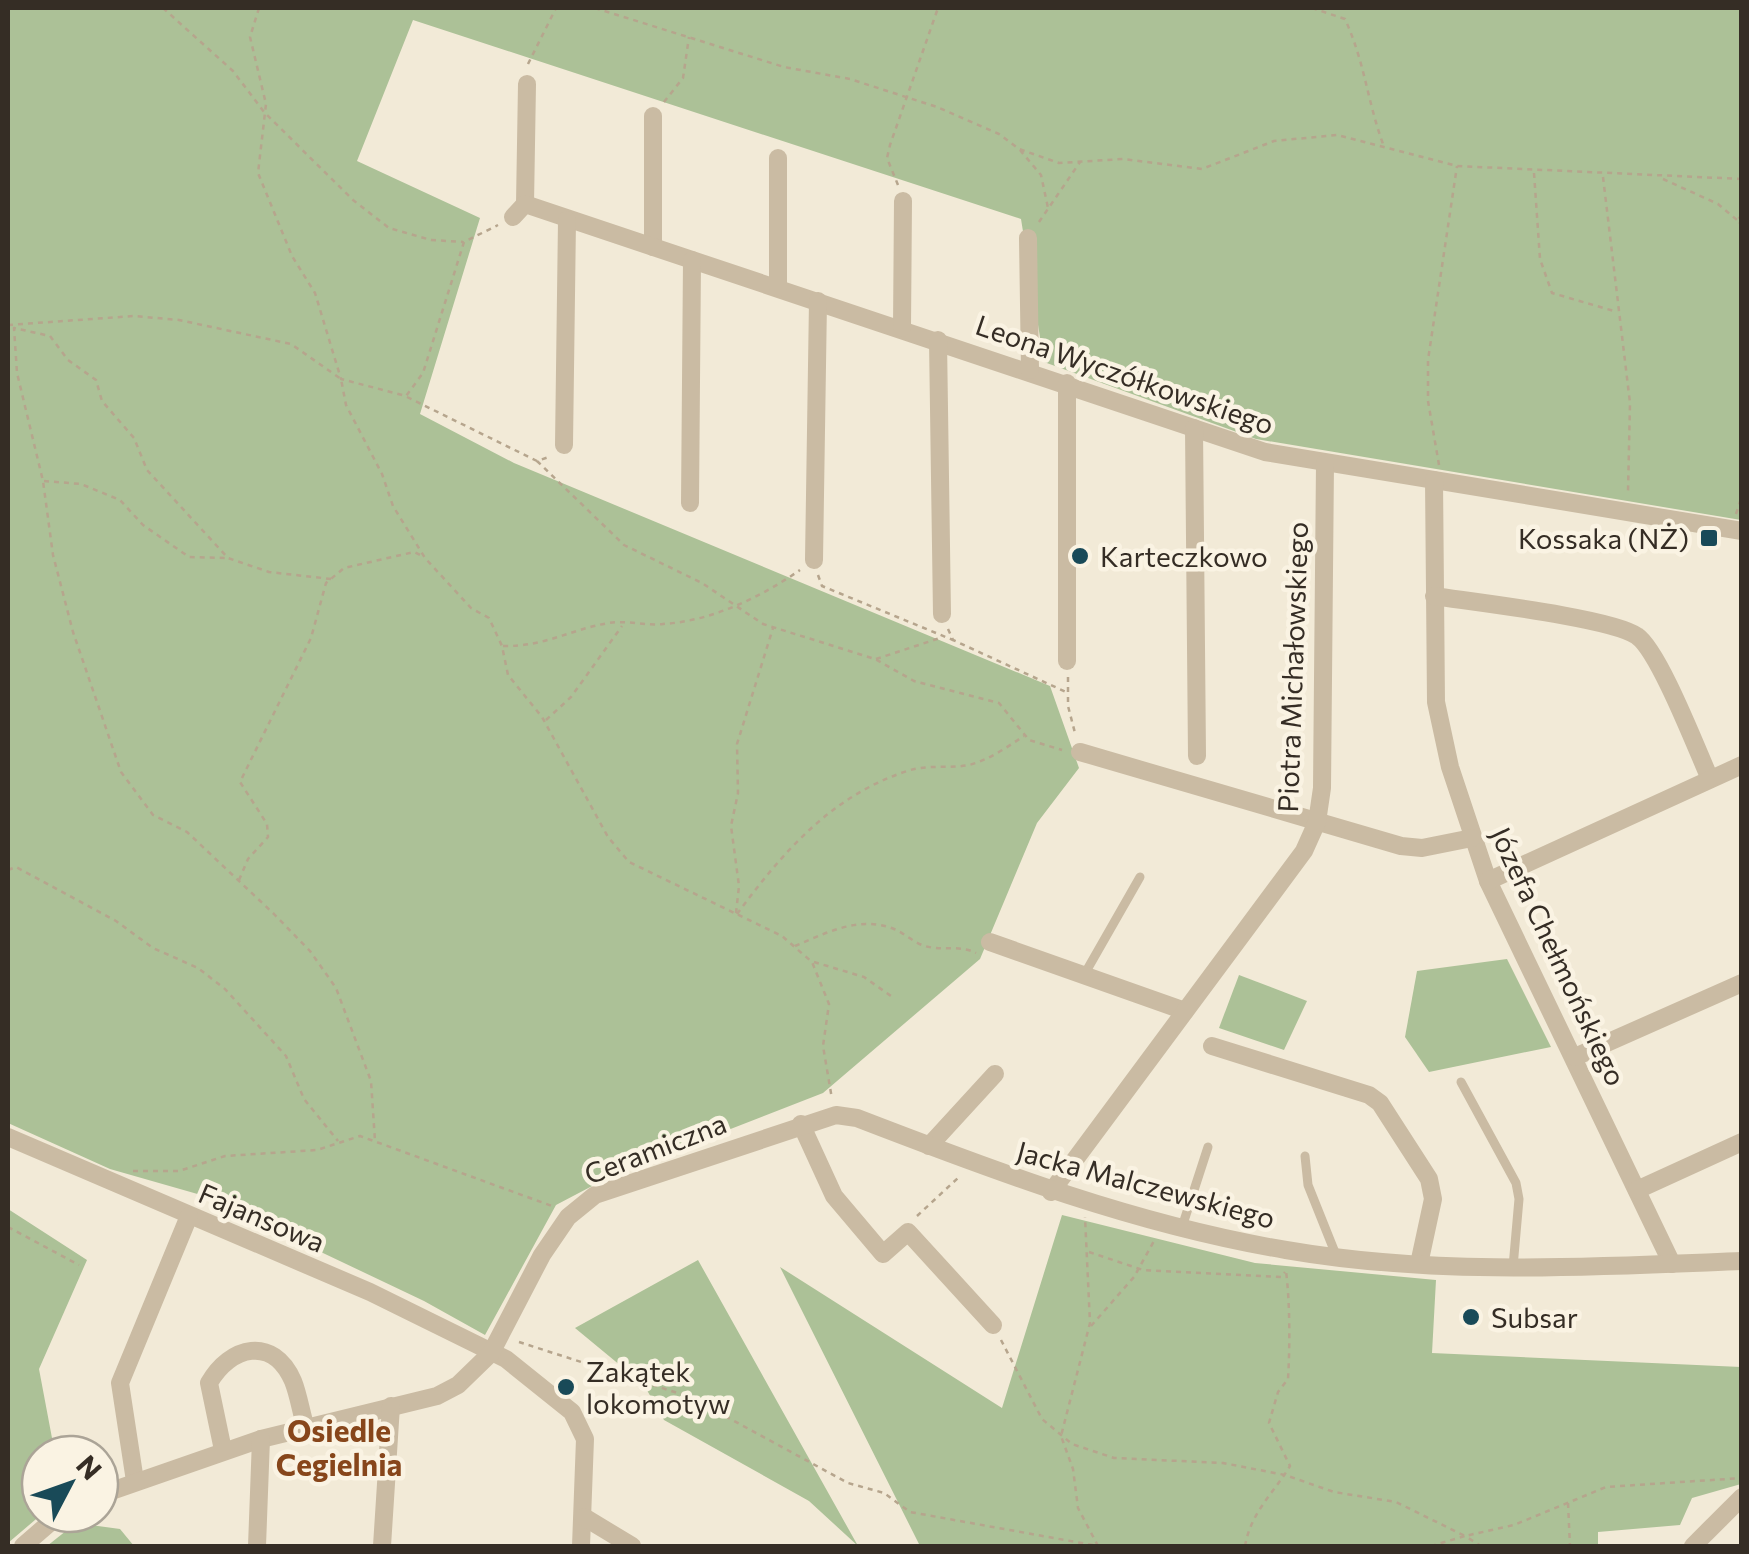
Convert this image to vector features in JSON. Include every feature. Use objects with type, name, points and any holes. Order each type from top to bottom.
[{"type":"street","points":[[519,211],[527,84]]},
{"type":"street","points":[[653,116],[653,248]]},
{"type":"street","points":[[778,158],[778,288]]},
{"type":"street","points":[[902,328],[903,201]]},
{"type":"street","name":"Leona Wyczółkowskiego","points":[[519,211],[567,220],[692,260],[1030,370],[1265,452],[1742,532]]},
{"type":"street","points":[[564,446],[567,220]]},
{"type":"street","points":[[1028,238],[1030,370]]},
{"type":"street","points":[[690,503],[692,260]]},
{"type":"street","points":[[814,560],[818,302]]},
{"type":"street","points":[[938,340],[942,614]]},
{"type":"street","points":[[1067,383],[1068,661]]},
{"type":"street","points":[[1194,428],[1197,756]]},
{"type":"street","name":"Piotra Michałowskiego","points":[[1051,1192],[1304,850],[1316,822],[1322,788],[1325,463]]},
{"type":"street","name":"Józefa Chełmońskiego","points":[[1437,481],[1434,596],[1440,734],[1488,881],[1672,1264]]},
{"type":"street","points":[[1434,596],[1606,626],[1638,636],[1654,658],[1710,779]]},
{"type":"street","points":[[1080,752],[1401,846],[1422,848],[1472,838]]},
{"type":"street","points":[[1488,881],[1742,765]]},
{"type":"street","points":[[988,950],[1084,975],[1185,1010]]},
{"type":"street","points":[[1575,1058],[1742,983]]},
{"type":"street","points":[[1212,1046],[1369,1095],[1380,1103],[1430,1179],[1432,1199],[1419,1264]]},
{"type":"street","points":[[928,1146],[995,1074]]},
{"type":"street","points":[[836,1115],[801,1124],[834,1196],[883,1254],[908,1232],[992,1324]]},
{"type":"street","name":"Jacka Malczewskiego","points":[[836,1115],[857,1118],[1051,1192],[1174,1225],[1303,1252],[1513,1270],[1742,1261]]},
{"type":"street","name":"Ceramiczna","points":[[120,1487],[261,1438],[437,1396],[458,1385],[491,1353],[542,1255],[572,1213],[596,1196],[630,1181],[801,1124]]},
{"type":"street","name":"Fajansowa","points":[[8,1137],[370,1292],[524,1372],[581,1424],[585,1439],[582,1546]]},
{"type":"street","points":[[1636,1190],[1742,1142]]},
{"type":"street","points":[[135,1481],[120,1383],[189,1216]]},
{"type":"street","points":[[223,1450],[209,1382],[220,1363],[244,1351],[270,1356],[286,1369],[306,1428]]},
{"type":"street","points":[[382,1546],[392,1406]]},
{"type":"street","points":[[257,1546],[261,1438]]},
{"type":"street","points":[[1694,1546],[1742,1497]]},
{"type":"street","points":[[584,1517],[632,1546]]},
{"type":"lane","points":[[1084,975],[1140,877]]},
{"type":"lane","points":[[1461,1082],[1516,1183],[1519,1199],[1513,1270]]},
{"type":"lane","points":[[1174,1225],[1208,1148]]},
{"type":"lane","points":[[1305,1156],[1308,1185],[1336,1255]]},
{"type":"path","points":[[162,8],[233,71],[264,112],[353,200],[389,228],[431,240],[464,242],[519,211]]},
{"type":"path","points":[[259,8],[250,37],[264,112],[258,172],[292,256],[315,293],[364,447],[425,558],[471,608],[488,618],[502,646],[508,675],[545,721],[608,837],[629,862],[698,892],[794,946],[812,962],[864,977],[891,996]]},
{"type":"path","points":[[527,84],[528,65],[556,8]]},
{"type":"path","points":[[595,8],[784,67],[850,79],[998,134],[1018,149],[1047,188],[1048,212]]},
{"type":"path","points":[[903,201],[888,158],[938,8]]},
{"type":"path","points":[[1312,8],[1345,19],[1365,65],[1368,102],[1383,144]]},
{"type":"path","points":[[653,116],[683,78],[689,36]]},
{"type":"path","points":[[1018,149],[1059,163],[1123,158],[1202,168],[1274,141],[1337,135],[1457,166],[1603,176],[1742,179]]},
{"type":"path","points":[[1028,238],[1080,161]]},
{"type":"path","points":[[1437,481],[1428,401],[1428,360],[1457,166]]},
{"type":"path","points":[[1534,172],[1540,259],[1552,293],[1616,312]]},
{"type":"path","points":[[1603,176],[1616,312],[1630,403],[1630,513]]},
{"type":"path","points":[[1658,176],[1718,204],[1742,225]]},
{"type":"path","points":[[1737,220],[1742,215]]},
{"type":"path","points":[[406,396],[423,373],[464,242]]},
{"type":"path","points":[[14,328],[134,316],[179,320],[292,344],[340,379],[406,396],[444,419],[537,461],[624,545],[702,583],[773,626],[875,659],[914,681],[998,703],[1025,735],[1050,749],[1080,752],[1068,692],[1068,661]]},
{"type":"path","points":[[8,326],[50,336],[68,360],[96,380],[102,402],[134,438],[147,470],[228,558]]},
{"type":"path","points":[[14,328],[17,373],[43,481],[53,556],[72,632],[121,772],[153,815],[187,832],[310,951],[336,988],[371,1082],[375,1142]]},
{"type":"path","points":[[537,461],[551,457],[564,446]]},
{"type":"path","points":[[43,481],[81,484],[120,500],[143,524],[189,557],[228,558],[269,572],[331,579]]},
{"type":"path","points":[[238,881],[248,860],[268,837],[266,824],[240,782],[291,684],[331,579],[344,568],[414,552],[425,558]]},
{"type":"path","points":[[502,646],[532,646],[609,623],[664,624],[736,605],[775,587],[814,560],[822,586],[1068,692]]},
{"type":"path","points":[[942,614],[953,640]]},
{"type":"path","points":[[545,721],[571,698],[624,624]]},
{"type":"path","points":[[736,915],[739,886],[731,826],[738,793],[736,744],[773,626]]},
{"type":"path","points":[[875,659],[950,634]]},
{"type":"path","points":[[736,915],[812,824],[844,802],[906,771],[936,764],[967,766],[995,755],[1025,735]]},
{"type":"path","points":[[8,870],[16,867],[56,887],[154,948],[198,968],[225,989],[286,1056],[304,1099],[340,1142]]},
{"type":"path","points":[[794,946],[838,928],[866,923],[893,928],[925,946],[988,950]]},
{"type":"path","points":[[812,962],[829,1004],[822,1046],[836,1115]]},
{"type":"path","points":[[121,1171],[179,1171],[225,1156],[272,1156],[360,1136],[572,1213]]},
{"type":"path","points":[[908,1232],[908,1224],[975,1163]]},
{"type":"path","points":[[512,1338],[690,1397],[848,1482],[884,1494],[910,1512],[1098,1546],[1078,1508],[1072,1469],[1061,1436],[1088,1329],[1084,1200]]},
{"type":"path","points":[[1088,1329],[1174,1225]]},
{"type":"path","points":[[8,1227],[79,1265]]},
{"type":"path","points":[[1087,1252],[1139,1268],[1281,1277],[1303,1252]]},
{"type":"path","points":[[1245,1546],[1258,1507],[1281,1486],[1290,1466],[1269,1423],[1278,1392],[1288,1379],[1286,1271]]},
{"type":"path","points":[[992,1324],[1042,1419],[1072,1444],[1114,1458],[1224,1463],[1285,1475],[1334,1492],[1396,1502],[1480,1546]]},
{"type":"path","points":[[1430,1546],[1514,1525],[1606,1487],[1742,1478]]},
{"type":"path","points":[[1568,1500],[1570,1546]]},
{"type":"green space","points":[[8,8],[1741,8],[1741,520],[1256,439],[1044,362],[1021,219],[413,20],[357,161],[480,218],[420,414],[514,463],[1050,686],[1079,768],[1037,823],[980,959],[823,1093],[615,1174],[556,1205],[485,1335],[424,1301],[201,1195],[110,1169],[8,1123]]},
{"type":"green space","points":[[1507,959],[1551,1047],[1429,1072],[1405,1037],[1417,971]]},
{"type":"green space","points":[[1239,975],[1307,1001],[1284,1050],[1219,1028]]},
{"type":"green space","points":[[8,1209],[87,1260],[39,1369],[51,1434],[20,1434],[20,1533],[8,1543]]},
{"type":"green space","points":[[1062,1215],[1255,1263],[1436,1280],[1432,1353],[1741,1367],[1741,1484],[1692,1498],[1680,1525],[1598,1532],[1598,1546],[920,1546],[780,1267],[1002,1408]]},
{"type":"green space","points":[[698,1260],[858,1546],[809,1501],[664,1420],[644,1385],[575,1328]]},
{"type":"green space","points":[[120,1529],[134,1546],[47,1546],[62,1534],[120,1534]]},
{"type":"place","name":"Kossaka (NŻ)","points":[[1709,538]]},
{"type":"place","name":"Karteczkowo","points":[[1080,556]]},
{"type":"place","name":"Subsar","points":[[1471,1317]]},
{"type":"place","name":"Zakątek lokomotyw","points":[[566,1387]]},
{"type":"district","name":"Osiedle Cegielnia","points":[[339,1446]]}]
